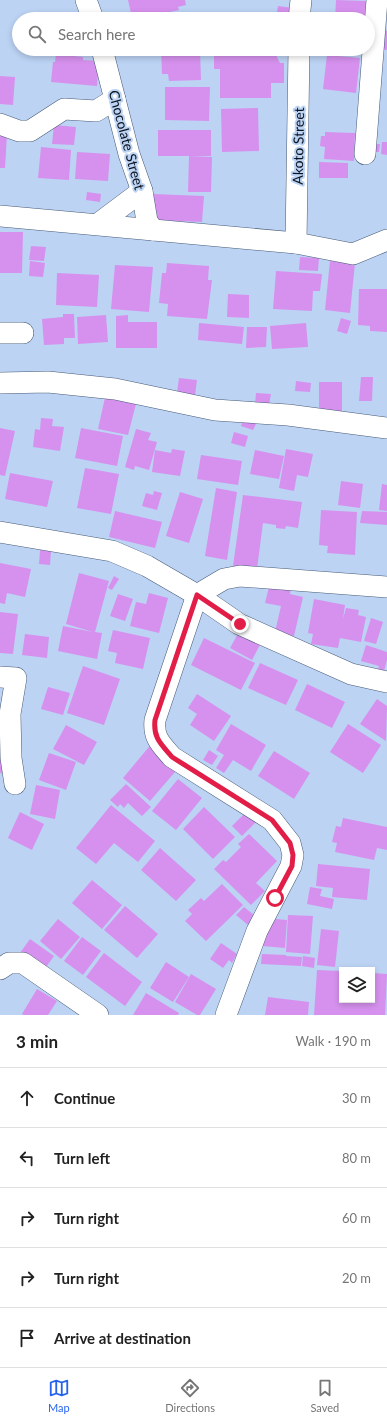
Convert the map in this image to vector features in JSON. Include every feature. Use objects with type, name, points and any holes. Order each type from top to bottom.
[{"type":"street","points":[[86,0],[90,12]]},
{"type":"street","points":[[300,12],[301,0]]},
{"type":"street","points":[[375,26],[377,0]]},
{"type":"street","name":"Chocolate Street","points":[[104,56],[129,154],[142,191],[147,221],[153,230]]},
{"type":"street","name":"Akoto Street","points":[[296,243],[299,56]]},
{"type":"street","points":[[365,154],[373,56]]},
{"type":"street","points":[[0,124],[19,131],[30,130],[64,109],[96,111],[116,99]]},
{"type":"street","points":[[98,224],[142,191]]},
{"type":"street","points":[[0,216],[296,243],[353,254],[387,240]]},
{"type":"street","points":[[0,334],[23,333]]},
{"type":"street","points":[[0,383],[48,382],[115,389],[215,410],[288,415],[387,428]]},
{"type":"street","points":[[0,532],[112,551],[147,566],[197,595],[240,624],[351,674],[387,682]]},
{"type":"street","points":[[226,1015],[257,931],[292,866],[293,855],[290,843],[272,820],[172,757],[160,743],[154,731],[155,720],[197,595],[224,579],[240,576],[387,587]]},
{"type":"street","points":[[0,677],[16,678],[10,714],[11,758],[15,784]]},
{"type":"street","points":[[0,969],[9,963],[23,963],[98,1015]]},
{"type":"building","points":[[128,0],[185,0],[186,5],[178,7],[179,10],[170,12],[131,12]]},
{"type":"building","points":[[336,0],[366,1],[365,12],[335,12]]},
{"type":"building","points":[[278,6],[294,8],[293,12],[277,12]]},
{"type":"building","points":[[379,30],[387,31],[387,50],[375,48]]},
{"type":"building","points":[[56,56],[83,57],[83,60],[99,61],[97,86],[51,82],[53,62],[55,62]]},
{"type":"building","points":[[161,56],[200,56],[201,80],[169,81],[168,74],[162,74]]},
{"type":"building","points":[[214,56],[276,56],[280,63],[284,63],[284,83],[271,83],[271,98],[220,98],[220,69],[214,69]]},
{"type":"building","points":[[327,56],[360,58],[356,93],[323,89]]},
{"type":"building","points":[[0,76],[15,77],[13,105],[0,104]]},
{"type":"building","points":[[165,87],[210,87],[209,121],[165,120]]},
{"type":"building","points":[[258,108],[259,151],[222,152],[221,109]]},
{"type":"building","points":[[54,125],[76,127],[74,145],[52,144]]},
{"type":"building","points":[[158,130],[211,130],[211,156],[158,156]]},
{"type":"building","points":[[325,132],[355,133],[354,161],[324,159],[325,147],[320,146],[321,136],[325,136]]},
{"type":"building","points":[[0,135],[7,135],[5,168],[0,168]]},
{"type":"building","points":[[382,142],[387,142],[387,155],[381,154]]},
{"type":"building","points":[[371,144],[380,144],[379,152],[370,152]]},
{"type":"building","points":[[41,147],[71,150],[69,180],[38,178]]},
{"type":"building","points":[[77,152],[110,154],[108,181],[75,179]]},
{"type":"building","points":[[189,156],[212,157],[211,192],[188,192]]},
{"type":"building","points":[[319,162],[348,163],[348,178],[319,178]]},
{"type":"building","points":[[87,192],[101,194],[100,202],[86,200]]},
{"type":"building","points":[[153,194],[204,196],[202,222],[151,220]]},
{"type":"building","points":[[0,232],[23,232],[22,273],[0,273]]},
{"type":"building","points":[[31,246],[46,247],[44,261],[29,260]]},
{"type":"building","points":[[300,257],[319,258],[318,271],[299,270]]},
{"type":"building","points":[[30,261],[45,263],[43,277],[29,276]]},
{"type":"building","points":[[330,261],[355,263],[350,313],[325,310]]},
{"type":"building","points":[[167,263],[209,266],[208,280],[212,280],[207,319],[167,316],[168,304],[159,303],[162,273],[166,273]]},
{"type":"building","points":[[115,265],[153,267],[149,312],[111,309]]},
{"type":"building","points":[[276,271],[322,274],[320,291],[313,291],[312,311],[273,309]]},
{"type":"building","points":[[57,273],[99,275],[97,307],[56,305]]},
{"type":"building","points":[[359,289],[387,289],[387,332],[370,331],[370,326],[358,325]]},
{"type":"building","points":[[228,294],[249,295],[249,318],[227,317]]},
{"type":"building","points":[[63,314],[74,314],[75,338],[64,338],[64,344],[44,345],[42,319],[63,317]]},
{"type":"building","points":[[106,315],[108,342],[78,344],[77,317]]},
{"type":"building","points":[[128,315],[128,322],[157,322],[157,348],[116,348],[116,316]]},
{"type":"building","points":[[341,318],[351,321],[347,334],[337,331]]},
{"type":"building","points":[[199,323],[244,327],[242,344],[198,340]]},
{"type":"building","points":[[306,323],[308,347],[272,349],[270,326]]},
{"type":"building","points":[[247,327],[267,327],[266,347],[246,348]]},
{"type":"building","points":[[361,377],[373,377],[372,401],[359,401]]},
{"type":"building","points":[[179,378],[197,380],[195,395],[177,393]]},
{"type":"building","points":[[296,381],[311,383],[310,392],[295,391]]},
{"type":"building","points":[[319,382],[342,382],[342,415],[319,415]]},
{"type":"building","points":[[106,393],[137,400],[128,435],[98,429]]},
{"type":"building","points":[[256,393],[271,394],[269,405],[255,404]]},
{"type":"building","points":[[244,417],[257,422],[253,430],[241,426]]},
{"type":"building","points":[[41,418],[53,419],[52,426],[64,427],[60,451],[33,447],[35,429],[40,430]]},
{"type":"building","points":[[0,428],[15,431],[5,476],[0,475]]},
{"type":"building","points":[[81,428],[123,436],[117,466],[75,458]]},
{"type":"building","points":[[136,429],[151,433],[148,440],[157,442],[149,470],[135,466],[134,470],[125,467]]},
{"type":"building","points":[[234,432],[248,436],[245,447],[231,443]]},
{"type":"building","points":[[172,449],[185,451],[180,476],[152,472],[155,450],[171,453]]},
{"type":"building","points":[[286,449],[313,454],[308,477],[297,475],[294,491],[279,488]]},
{"type":"building","points":[[255,450],[284,456],[279,479],[250,474]]},
{"type":"building","points":[[201,455],[242,461],[238,485],[197,479]]},
{"type":"building","points":[[85,468],[119,474],[111,514],[77,508]]},
{"type":"building","points":[[10,473],[53,481],[47,507],[5,499]]},
{"type":"building","points":[[341,481],[363,484],[360,508],[338,505]]},
{"type":"building","points":[[382,484],[387,485],[387,511],[379,510]]},
{"type":"building","points":[[216,488],[237,492],[227,560],[205,556]]},
{"type":"building","points":[[154,491],[162,493],[157,510],[142,506],[146,493],[153,495]]},
{"type":"building","points":[[180,492],[203,499],[189,543],[166,536]]},
{"type":"building","points":[[243,495],[302,502],[298,528],[286,526],[285,529],[276,528],[276,525],[263,523],[257,569],[233,566]]},
{"type":"building","points":[[321,510],[357,512],[355,555],[327,553],[328,546],[319,545]]},
{"type":"building","points":[[115,511],[162,522],[155,548],[109,537]]},
{"type":"building","points":[[362,511],[387,512],[387,525],[360,523]]},
{"type":"building","points":[[40,550],[51,551],[50,565],[39,564]]},
{"type":"building","points":[[0,563],[31,569],[25,597],[7,593],[5,604],[0,603]]},
{"type":"building","points":[[79,573],[109,581],[95,632],[102,633],[97,659],[58,651],[63,626],[93,632],[66,624]]},
{"type":"building","points":[[114,576],[119,579],[112,590],[108,588]]},
{"type":"building","points":[[270,583],[291,588],[290,594],[303,597],[294,636],[275,632],[281,606],[265,603]]},
{"type":"building","points":[[149,593],[168,598],[159,633],[130,626],[136,602],[146,604]]},
{"type":"building","points":[[118,594],[133,599],[125,621],[110,616]]},
{"type":"building","points":[[314,599],[345,605],[343,619],[346,608],[359,610],[358,615],[366,617],[361,642],[340,638],[338,648],[311,644],[313,634],[308,633]]},
{"type":"building","points":[[0,612],[18,614],[13,654],[0,653]]},
{"type":"building","points":[[371,618],[383,622],[376,644],[364,641]]},
{"type":"building","points":[[113,630],[150,638],[143,669],[115,663],[117,653],[108,651]]},
{"type":"building","points":[[240,630],[262,641],[252,660],[230,648]]},
{"type":"building","points":[[25,634],[49,637],[47,658],[22,655]]},
{"type":"building","points":[[204,638],[255,663],[241,690],[191,665]]},
{"type":"building","points":[[366,645],[387,652],[387,660],[384,671],[378,669],[379,666],[361,661]]},
{"type":"building","points":[[260,663],[298,680],[286,705],[248,688]]},
{"type":"building","points":[[83,666],[120,679],[104,725],[67,713]]},
{"type":"building","points":[[307,684],[345,702],[332,728],[295,710]]},
{"type":"building","points":[[48,687],[70,693],[63,715],[41,709]]},
{"type":"building","points":[[197,694],[231,716],[214,741],[190,725],[197,714],[188,708]]},
{"type":"building","points":[[377,699],[387,706],[386,741],[360,724]]},
{"type":"building","points":[[231,724],[266,745],[251,771],[233,760],[224,773],[216,768],[224,755],[216,750]]},
{"type":"building","points":[[348,724],[381,745],[363,773],[330,752]]},
{"type":"building","points":[[66,725],[97,742],[84,765],[53,749]]},
{"type":"building","points":[[153,742],[181,765],[150,801],[123,778]]},
{"type":"building","points":[[209,750],[218,756],[212,765],[203,760]]},
{"type":"building","points":[[274,751],[310,773],[294,799],[258,776]]},
{"type":"building","points":[[49,753],[76,762],[66,790],[39,780]]},
{"type":"building","points":[[0,759],[11,761],[9,775],[0,773]]},
{"type":"building","points":[[178,779],[202,798],[176,830],[152,811]]},
{"type":"building","points":[[126,784],[151,807],[142,816],[128,803],[124,808],[120,804],[118,807],[110,800]]},
{"type":"building","points":[[36,785],[60,790],[55,819],[30,814]]},
{"type":"building","points":[[111,805],[155,841],[138,862],[114,843],[96,864],[76,848]]},
{"type":"building","points":[[204,807],[235,837],[213,859],[183,829]]},
{"type":"building","points":[[20,812],[44,824],[32,850],[8,838]]},
{"type":"building","points":[[246,812],[256,822],[242,836],[232,826]]},
{"type":"building","points":[[343,818],[387,827],[387,850],[377,848],[374,860],[335,852],[337,843],[332,842],[336,826],[341,827]]},
{"type":"building","points":[[249,834],[277,861],[256,883],[265,891],[251,905],[214,869],[223,860],[226,862],[241,847],[238,844]]},
{"type":"building","points":[[160,848],[196,880],[176,901],[141,870]]},
{"type":"building","points":[[318,864],[370,869],[367,900],[332,897],[333,888],[316,886]]},
{"type":"building","points":[[92,880],[122,905],[102,929],[72,903]]},
{"type":"building","points":[[222,884],[243,905],[206,941],[185,921],[192,914],[188,910],[201,898],[204,901]]},
{"type":"building","points":[[310,887],[322,889],[320,896],[334,899],[332,909],[307,904]]},
{"type":"building","points":[[125,906],[158,934],[137,958],[104,930]]},
{"type":"building","points":[[244,907],[255,916],[248,925],[236,915]]},
{"type":"building","points":[[288,915],[313,916],[310,954],[286,952]]},
{"type":"building","points":[[265,918],[287,920],[285,948],[262,946]]},
{"type":"building","points":[[58,919],[80,937],[61,959],[40,941]]},
{"type":"building","points":[[321,929],[339,931],[335,967],[317,965]]},
{"type":"building","points":[[82,937],[101,951],[83,975],[64,961]]},
{"type":"building","points":[[30,939],[54,956],[44,970],[20,953]]},
{"type":"building","points":[[221,943],[237,954],[232,963],[229,960],[223,968],[210,959]]},
{"type":"building","points":[[104,953],[142,982],[125,1006],[86,977]]},
{"type":"building","points":[[262,954],[302,957],[301,966],[261,964]]},
{"type":"building","points":[[303,956],[315,958],[314,968],[302,966]]},
{"type":"building","points":[[166,962],[189,977],[173,1002],[150,988]]},
{"type":"building","points":[[317,970],[339,971],[339,1003],[375,1003],[375,973],[387,974],[385,1015],[314,1015]]},
{"type":"building","points":[[191,974],[216,989],[200,1015],[197,1015],[175,1002]]},
{"type":"building","points":[[37,989],[57,1001],[48,1015],[22,1014]]},
{"type":"building","points":[[146,993],[179,1013],[178,1015],[133,1015]]},
{"type":"building","points":[[268,997],[309,1002],[308,1015],[265,1015]]},
{"type":"route","points":[[240,624],[197,595],[155,720],[154,731],[160,743],[172,757],[272,820],[290,843],[293,855],[292,866],[275,898]]}]
